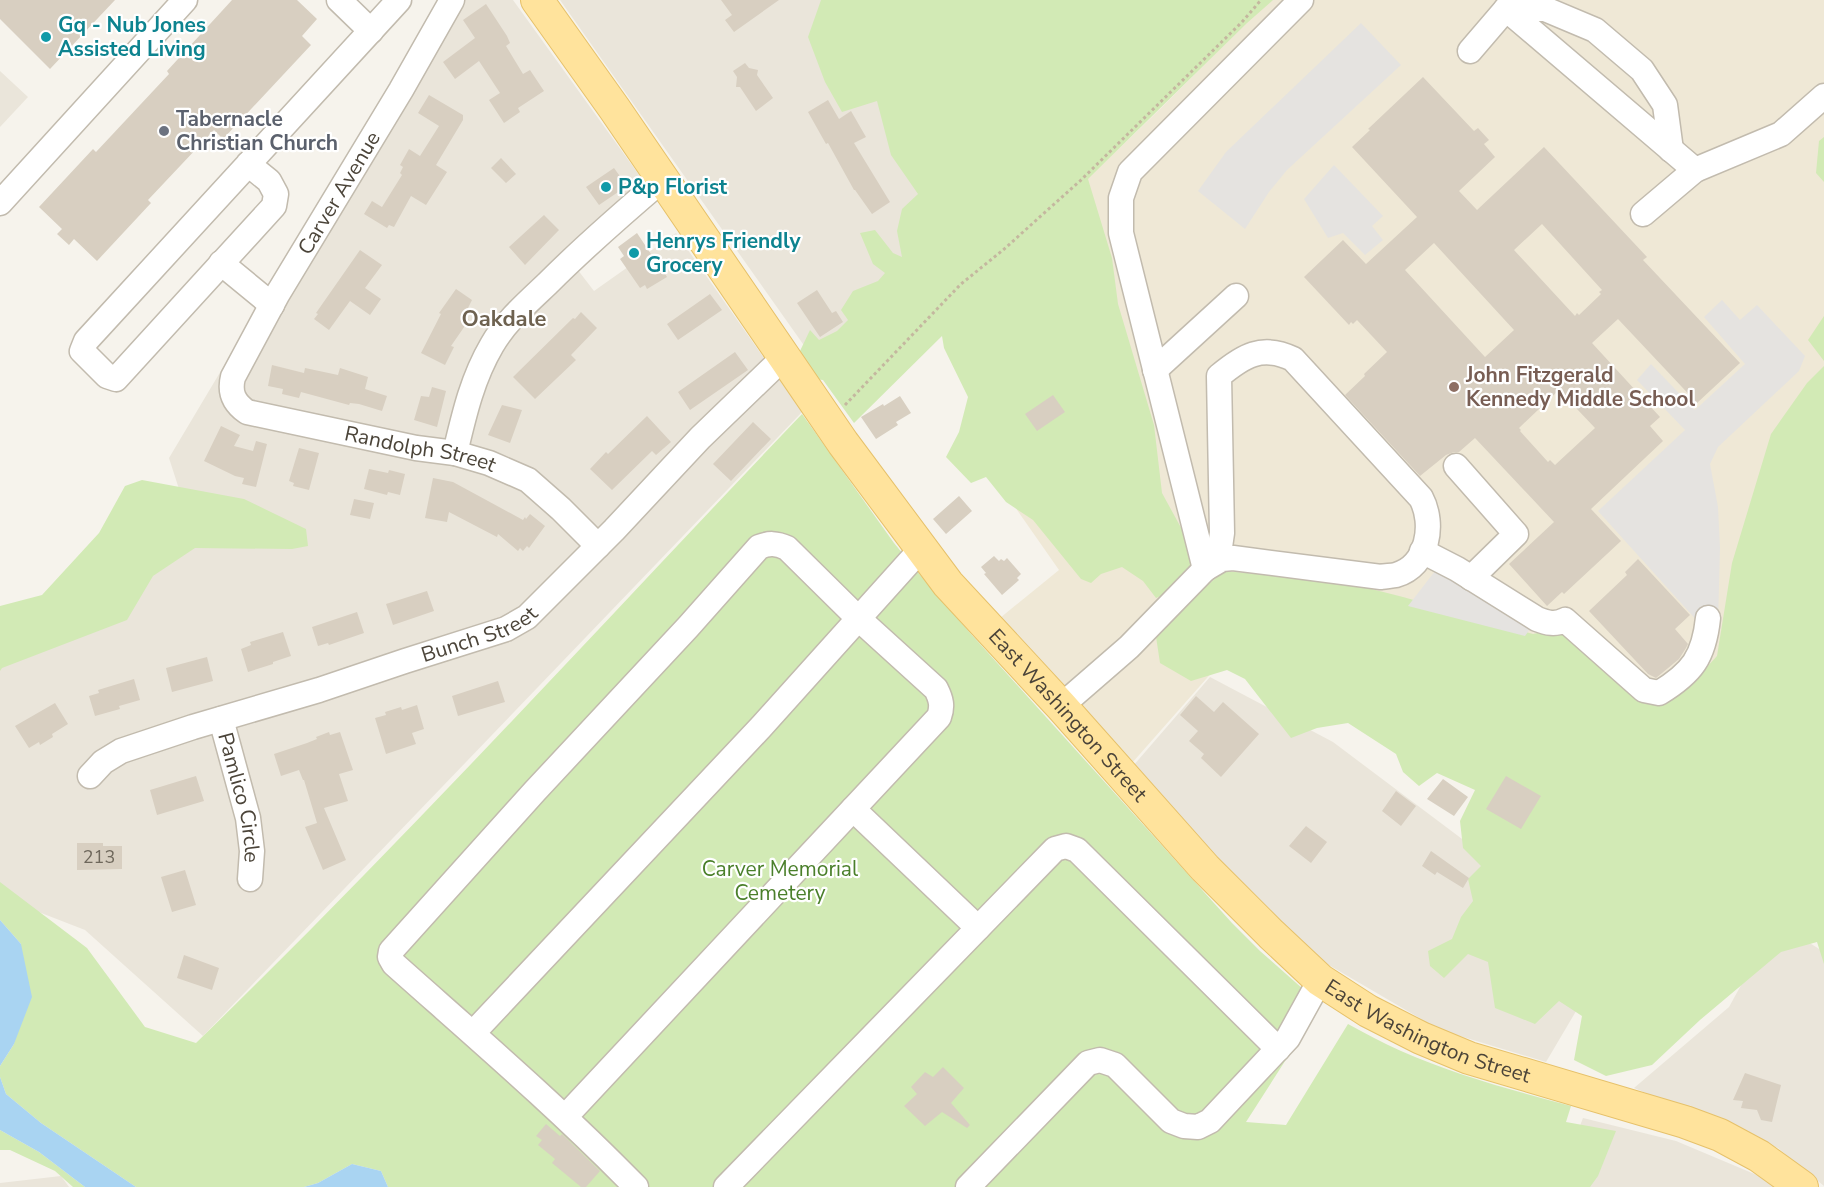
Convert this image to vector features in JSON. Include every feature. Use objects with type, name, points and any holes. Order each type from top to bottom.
[{"type":"main road","name":"East Washington Street","points":[[537,0],[829,422],[948,584],[1205,867],[1320,980],[1378,1016],[1420,1038],[1469,1058],[1684,1122],[1720,1135],[1759,1156],[1802,1187]]},
{"type":"street","points":[[0,203],[185,0]]},
{"type":"street","points":[[339,0],[371,31]]},
{"type":"street","points":[[248,164],[269,181],[276,194],[274,206],[116,378],[107,376],[82,351],[86,341],[248,164],[399,0]]},
{"type":"street","name":"Carver Avenue","points":[[231,388],[233,377],[272,304],[401,90],[452,0]]},
{"type":"street","points":[[1205,568],[1121,233],[1121,198],[1130,172],[1301,0]]},
{"type":"street","points":[[1506,9],[1695,170]]},
{"type":"street","points":[[1470,51],[1506,9],[1545,9],[1595,30],[1642,70],[1665,105],[1671,150]]},
{"type":"street","points":[[1643,214],[1695,170],[1781,134],[1824,96]]},
{"type":"street","points":[[455,453],[467,400],[478,371],[493,342],[521,309],[590,242],[663,179]]},
{"type":"street","points":[[221,263],[272,304]]},
{"type":"street","points":[[1155,370],[1236,296]]},
{"type":"street","points":[[1061,706],[1129,647],[1205,568],[1220,547],[1222,533],[1219,376],[1251,355],[1263,351],[1285,355],[1293,360],[1421,498],[1426,509],[1427,536],[1422,551],[1417,560],[1397,575],[1381,577],[1233,558],[1222,559],[1205,568]]},
{"type":"street","name":"Bunch Street","points":[[90,776],[103,762],[122,751],[506,629],[527,616],[598,546],[700,438],[784,357]]},
{"type":"street","name":"Randolph Street","points":[[231,388],[236,403],[247,412],[416,448],[455,453],[489,463],[528,480],[561,508],[598,546]]},
{"type":"street","points":[[1456,466],[1516,534],[1471,578]]},
{"type":"street","points":[[565,1117],[939,717],[942,709],[941,698],[936,689],[860,620],[787,548],[779,544],[769,544],[759,548],[391,951],[390,957],[394,964],[586,1136],[636,1187]]},
{"type":"street","points":[[473,1033],[860,620],[921,549]]},
{"type":"street","points":[[1422,551],[1471,578],[1537,620],[1550,623],[1561,623],[1565,620],[1644,690],[1651,692],[1659,693],[1676,682],[1693,666],[1706,640],[1708,618]]},
{"type":"street","name":"Pamlico Circle","points":[[221,718],[248,818],[252,851],[250,879]]},
{"type":"street","points":[[853,809],[978,927]]},
{"type":"street","points":[[726,1187],[1055,849],[1066,846],[1077,850],[1278,1049]]},
{"type":"street","points":[[968,1187],[1088,1063],[1100,1060],[1115,1065],[1171,1120],[1184,1126],[1198,1127],[1210,1121],[1288,1038],[1320,980]]},
{"type":"path","points":[[829,422],[961,284],[1004,250],[1080,181],[1262,0]]},
{"type":"shaded area","points":[[442,0],[513,0],[642,179],[564,252],[594,291],[676,233],[802,412],[203,1036],[85,930],[0,897],[0,656],[189,520],[169,458]]},
{"type":"shaded area","points":[[560,0],[847,0],[990,213],[815,361]]},
{"type":"shaded area","name":"John Fitzgerald Kennedy Middle School","points":[[1269,0],[1824,0],[1824,822],[1259,619],[1132,763],[1000,618],[1059,570],[1015,507],[990,273]]},
{"type":"shaded area","points":[[1361,23],[1401,65],[1287,170],[1269,192],[1245,229],[1198,191],[1226,152]]},
{"type":"shaded area","points":[[0,71],[28,97],[0,127]]},
{"type":"shaded area","points":[[1334,165],[1383,216],[1372,226],[1383,240],[1365,255],[1343,233],[1328,238],[1304,199]]},
{"type":"shaded area","points":[[1722,300],[1740,320],[1757,305],[1805,356],[1799,371],[1718,447],[1710,464],[1718,507],[1720,548],[1718,624],[1700,624],[1598,511],[1685,430],[1637,380],[1651,364],[1695,410],[1745,364],[1704,317]]},
{"type":"shaded area","points":[[1442,562],[1537,619],[1525,636],[1408,606]]},
{"type":"shaded area","points":[[1210,677],[1333,742],[1518,881],[1595,979],[1546,1062],[1440,1030],[1322,961],[1254,899],[1133,766]]},
{"type":"shaded area","points":[[1776,922],[1824,952],[1824,1186],[1778,1148],[1634,1088],[1729,1007]]},
{"type":"shaded area","points":[[1583,1118],[1676,1141],[1764,1178],[1774,1187],[1532,1187],[1566,1162]]},
{"type":"shaded area","points":[[61,1176],[69,1187],[0,1187],[0,1183]]},
{"type":"green space","points":[[821,0],[1273,0],[1088,179],[1112,258],[1118,304],[1154,425],[1162,493],[1185,535],[1195,564],[1170,592],[1156,598],[1143,581],[1122,567],[1101,574],[1091,583],[1081,579],[1033,520],[1006,502],[986,477],[971,483],[946,457],[959,432],[968,397],[944,348],[942,336],[854,423],[823,380],[815,379],[800,351],[810,330],[819,340],[837,331],[848,320],[841,310],[853,291],[878,281],[885,273],[873,264],[860,233],[875,230],[893,253],[902,257],[897,231],[902,209],[918,194],[891,155],[877,101],[842,112],[825,82],[808,37]]},
{"type":"green space","points":[[1824,137],[1824,182],[1816,173],[1819,141]]},
{"type":"green space","points":[[1824,316],[1824,361],[1808,340]]},
{"type":"green space","points":[[1824,366],[1824,964],[1817,942],[1781,952],[1700,1020],[1652,1065],[1606,1076],[1574,1060],[1582,1016],[1559,1001],[1535,1024],[1495,1008],[1488,962],[1468,954],[1444,978],[1430,966],[1428,951],[1452,939],[1461,917],[1473,901],[1468,879],[1481,866],[1463,848],[1460,821],[1475,790],[1437,773],[1419,786],[1403,772],[1396,754],[1348,723],[1317,728],[1291,738],[1245,679],[1227,670],[1191,681],[1160,663],[1155,630],[1224,571],[1340,581],[1533,634],[1575,625],[1650,689],[1694,681],[1717,656],[1732,563],[1771,434],[1807,383]]},
{"type":"green space","name":"Carver Memorial Cemetery","points":[[802,414],[894,543],[971,634],[1232,923],[1321,1005],[1246,1122],[1286,1125],[1348,1024],[1394,1048],[1443,1068],[1571,1106],[1566,1122],[1616,1131],[1598,1176],[1590,1187],[388,1187],[381,1171],[352,1164],[318,1183],[304,1187],[136,1187],[41,1123],[6,1094],[0,1077],[0,1066],[14,1044],[21,944],[0,920],[0,882],[87,948],[145,1027],[196,1043],[351,889]]},
{"type":"green space","points":[[142,480],[244,499],[306,529],[308,546],[292,549],[195,548],[153,576],[127,620],[2,668],[0,671],[0,606],[42,595],[99,533],[125,486]]},
{"type":"green space","points":[[0,1130],[39,1152],[85,1187],[73,1187],[55,1171],[10,1150],[0,1150]]},
{"type":"water","points":[[0,920],[21,944],[32,997],[14,1044],[0,1066]]},
{"type":"water","points":[[0,1077],[6,1094],[41,1123],[136,1187],[85,1187],[39,1152],[0,1130]]},
{"type":"water","points":[[352,1164],[381,1171],[388,1187],[304,1187],[318,1183]]},
{"type":"building","name":"Gq - Nub Jones Assisted Living","points":[[0,0],[115,0],[50,69],[0,19]]},
{"type":"building","name":"Tabernacle Christian Church","points":[[232,0],[297,0],[317,19],[302,36],[311,45],[223,139],[214,130],[148,200],[151,203],[97,261],[74,239],[69,245],[57,234],[62,229],[39,207],[93,149],[96,152],[169,74],[167,71]]},
{"type":"building","points":[[721,0],[779,0],[734,32],[725,20],[732,15]]},
{"type":"building","points":[[486,4],[507,36],[510,43],[506,46],[523,74],[530,70],[544,91],[518,108],[520,112],[504,123],[489,100],[500,93],[479,61],[455,79],[443,62],[475,38],[463,20]]},
{"type":"building","points":[[745,63],[749,68],[758,70],[757,75],[773,98],[756,111],[740,87],[736,87],[737,77],[733,71]]},
{"type":"building","points":[[1423,77],[1474,131],[1478,128],[1489,140],[1484,144],[1495,157],[1459,191],[1477,210],[1544,147],[1647,257],[1643,260],[1740,363],[1697,403],[1618,319],[1592,343],[1660,417],[1650,426],[1663,441],[1591,509],[1621,541],[1564,594],[1562,592],[1547,606],[1509,564],[1554,522],[1475,438],[1459,452],[1446,455],[1420,476],[1345,395],[1387,352],[1357,320],[1349,325],[1304,277],[1343,240],[1366,264],[1417,217],[1352,147],[1370,130],[1368,129]],"holes":[[[1542,224],[1602,290],[1599,292],[1601,294],[1579,315],[1577,313],[1575,316],[1514,250]],[[1434,243],[1514,330],[1485,357],[1405,270]],[[1559,390],[1595,428],[1555,465],[1550,460],[1548,462],[1519,428]]]},
{"type":"building","points":[[429,95],[463,115],[463,120],[436,165],[447,172],[426,205],[411,196],[394,227],[389,225],[387,228],[364,214],[372,201],[382,207],[402,175],[400,173],[403,167],[400,165],[409,149],[420,156],[439,126],[418,113]]},
{"type":"building","points":[[828,100],[839,119],[851,111],[866,137],[854,143],[890,202],[872,214],[854,190],[808,112]]},
{"type":"building","points":[[501,158],[516,174],[506,183],[491,168]]},
{"type":"building","name":"P&p Florist","points":[[614,168],[627,186],[599,205],[586,187]]},
{"type":"building","points":[[544,215],[559,230],[525,265],[509,247]]},
{"type":"building","points":[[637,233],[667,277],[647,289],[645,285],[640,288],[620,259],[624,256],[618,247]]},
{"type":"building","points":[[360,250],[382,265],[365,288],[381,299],[370,315],[350,301],[329,330],[314,319],[318,314],[316,313]]},
{"type":"building","points":[[456,289],[472,300],[464,316],[469,320],[451,346],[454,347],[445,365],[421,353],[441,314],[439,313]]},
{"type":"building","points":[[817,290],[832,313],[836,311],[843,322],[820,337],[797,303]]},
{"type":"building","points":[[710,294],[722,310],[678,340],[667,324]]},
{"type":"building","points":[[581,312],[597,328],[571,355],[576,360],[535,399],[513,377]]},
{"type":"building","points":[[735,352],[748,370],[690,410],[678,392]]},
{"type":"building","points":[[272,365],[304,373],[305,368],[338,375],[340,368],[368,377],[365,389],[387,396],[382,411],[301,392],[299,398],[282,394],[283,389],[268,386]]},
{"type":"building","points":[[432,387],[446,391],[437,427],[414,420],[421,396],[429,397]]},
{"type":"building","points":[[1053,395],[1065,412],[1037,431],[1025,414]]},
{"type":"building","points":[[900,396],[911,413],[896,422],[898,425],[876,439],[861,417]]},
{"type":"building","points":[[502,405],[522,410],[510,443],[488,435]]},
{"type":"building","points":[[647,416],[671,442],[656,455],[652,451],[612,490],[590,469]]},
{"type":"building","points":[[753,422],[771,439],[731,481],[713,464]]},
{"type":"building","points":[[221,426],[240,435],[234,446],[253,451],[256,441],[267,444],[256,487],[242,484],[244,478],[204,461]]},
{"type":"building","points":[[299,448],[319,453],[309,490],[293,486],[294,483],[289,481]]},
{"type":"building","points":[[369,469],[405,474],[400,495],[388,492],[387,495],[364,489]]},
{"type":"building","points":[[433,478],[453,482],[523,520],[530,514],[545,526],[529,548],[527,546],[523,551],[520,548],[518,551],[498,534],[497,537],[449,512],[447,522],[425,518]]},
{"type":"building","points":[[959,496],[972,511],[946,534],[933,519]]},
{"type":"building","points":[[354,499],[374,503],[370,519],[350,515]]},
{"type":"building","points":[[994,556],[999,561],[1007,558],[1021,574],[1017,578],[1019,580],[1002,595],[984,574],[986,573],[981,567]]},
{"type":"building","points":[[1638,559],[1690,615],[1675,629],[1688,644],[1686,648],[1679,659],[1656,678],[1648,674],[1589,611],[1627,575],[1625,572]]},
{"type":"building","points":[[427,591],[434,611],[393,625],[386,604]]},
{"type":"building","points":[[357,612],[364,633],[329,645],[328,643],[318,646],[312,627]]},
{"type":"building","points":[[283,632],[291,656],[248,672],[241,649],[251,645],[250,642]]},
{"type":"building","points":[[207,657],[213,681],[172,692],[166,668]]},
{"type":"building","points":[[134,679],[140,700],[95,716],[89,696],[99,693],[98,690]]},
{"type":"building","points":[[498,681],[505,702],[458,716],[452,696]]},
{"type":"building","points":[[1196,696],[1214,712],[1223,702],[1259,734],[1221,777],[1201,758],[1204,754],[1189,741],[1198,731],[1180,715]]},
{"type":"building","points":[[55,703],[68,724],[40,745],[39,742],[29,748],[15,726]]},
{"type":"building","points":[[417,705],[424,729],[412,733],[416,744],[386,754],[375,718],[401,707],[402,710]]},
{"type":"building","points":[[329,732],[330,735],[340,732],[353,770],[339,774],[348,801],[324,808],[346,860],[323,870],[305,827],[317,823],[304,780],[299,770],[281,776],[274,754],[317,739],[316,737]]},
{"type":"building","points":[[196,776],[204,801],[157,815],[150,790]]},
{"type":"building","points":[[1506,776],[1541,796],[1521,829],[1486,809]]},
{"type":"building","points":[[1443,779],[1468,797],[1454,816],[1427,799]]},
{"type":"building","points":[[1396,791],[1416,806],[1401,826],[1382,811]]},
{"type":"building","points":[[1306,826],[1327,842],[1311,863],[1289,846]]},
{"type":"building","points":[[77,843],[122,846],[122,869],[77,870]]},
{"type":"building","points":[[1431,851],[1469,878],[1463,888],[1437,872],[1435,875],[1422,866]]},
{"type":"building","points":[[185,870],[196,905],[172,912],[161,877]]},
{"type":"building","points":[[184,955],[219,968],[212,990],[177,978]]},
{"type":"building","points":[[943,1067],[964,1088],[951,1103],[970,1125],[967,1128],[942,1112],[925,1126],[904,1106],[917,1094],[911,1087],[925,1072],[933,1077]]},
{"type":"building","points":[[1745,1073],[1781,1085],[1772,1122],[1761,1120],[1757,1110],[1741,1108],[1743,1101],[1733,1100]]},
{"type":"building","points":[[546,1124],[560,1136],[562,1134],[600,1171],[586,1187],[581,1187],[552,1163],[555,1159],[538,1145],[542,1140],[536,1136]]},
{"type":"place","name":"Gq - Nub Jones Assisted Living","points":[[46,37]]},
{"type":"place","name":"Tabernacle Christian Church","points":[[164,131]]},
{"type":"place","name":"P&p Florist","points":[[606,187]]},
{"type":"place","name":"Henrys Friendly Grocery","points":[[634,253]]},
{"type":"place","name":"John Fitzgerald Kennedy Middle School","points":[[1454,387]]},
{"type":"district","name":"Oakdale","points":[[504,319]]}]
